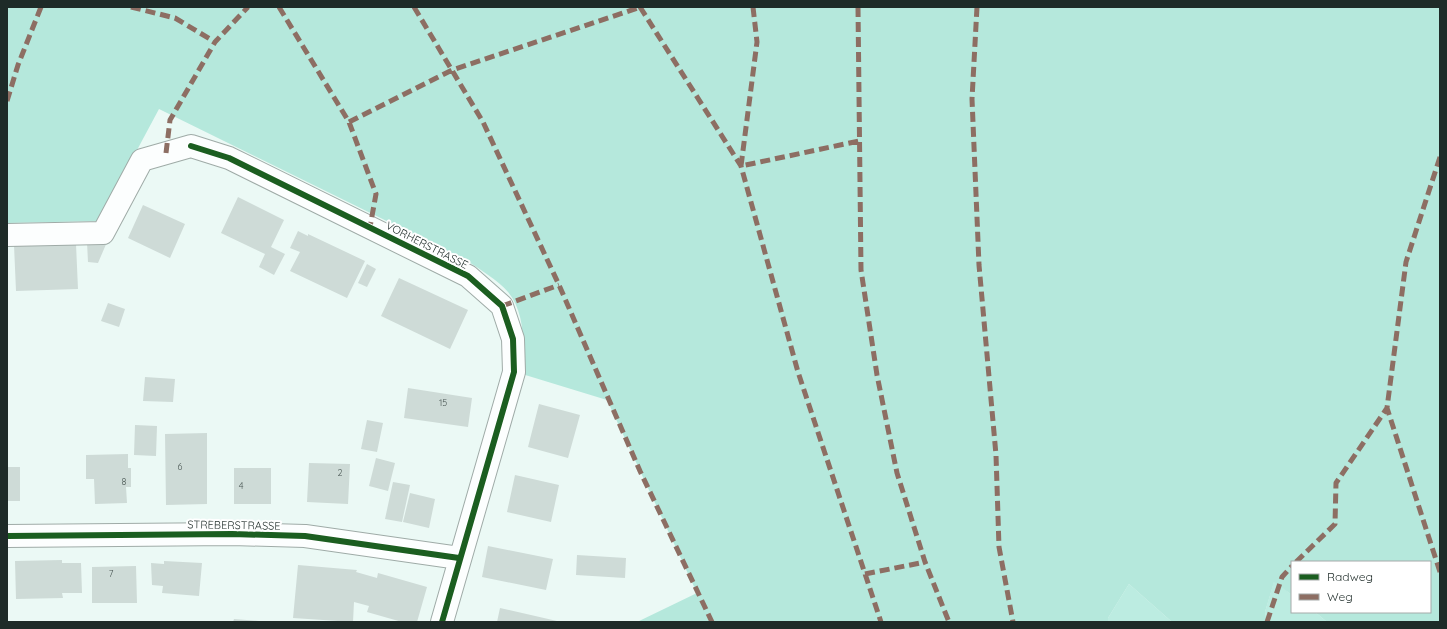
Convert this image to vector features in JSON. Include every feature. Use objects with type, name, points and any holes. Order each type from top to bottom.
[{"type":"street","name":"VORHERSTRASSE","points":[[7,235],[103,232],[142,160],[191,146],[229,158],[468,276],[502,306],[513,339],[514,372],[459,558],[442,622]]},
{"type":"street","name":"STREBERSTRASSE","points":[[7,536],[232,534],[305,536],[459,558]]},
{"type":"green space","points":[[7,7],[1440,7],[1440,622],[1327,622],[1316,613],[1431,613],[1431,561],[1291,561],[1291,594],[1274,582],[1265,612],[1267,622],[1172,622],[1129,584],[1108,618],[1108,622],[637,622],[697,593],[607,400],[522,374],[523,343],[521,321],[514,301],[499,283],[466,260],[159,109],[99,221],[7,223]]},
{"type":"green space","points":[[1274,581],[1291,594],[1291,613],[1316,613],[1327,622],[1267,622],[1265,612]]},
{"type":"green space","points":[[1129,584],[1172,622],[1108,622],[1108,618]]},
{"type":"building","points":[[238,197],[284,220],[271,247],[285,254],[274,275],[259,267],[265,254],[221,233]]},
{"type":"building","points":[[143,205],[185,224],[170,258],[128,238]]},
{"type":"building","points":[[298,231],[308,236],[308,234],[365,261],[347,298],[290,271],[300,252],[290,248]]},
{"type":"building","points":[[87,242],[107,242],[98,263],[88,262]]},
{"type":"building","points":[[76,244],[78,289],[16,291],[14,245]]},
{"type":"building","points":[[367,264],[376,269],[367,287],[358,283]]},
{"type":"building","points":[[399,278],[468,310],[450,349],[381,316]]},
{"type":"building","points":[[108,303],[125,309],[119,327],[101,321]]},
{"type":"building","points":[[145,377],[175,379],[173,402],[143,401]]},
{"type":"building","points":[[408,388],[472,398],[468,427],[404,418]]},
{"type":"building","points":[[539,404],[580,415],[568,458],[528,447]]},
{"type":"building","points":[[367,420],[383,423],[377,452],[361,449]]},
{"type":"building","points":[[135,425],[157,426],[156,456],[134,455]]},
{"type":"building","points":[[207,433],[207,504],[166,505],[165,434]]},
{"type":"building","points":[[128,454],[128,468],[131,468],[131,487],[126,487],[127,503],[95,504],[94,479],[86,479],[86,455]]},
{"type":"building","points":[[376,458],[395,463],[388,491],[369,486]]},
{"type":"building","points":[[309,463],[350,464],[348,504],[307,502]]},
{"type":"building","points":[[7,467],[20,467],[20,501],[7,501]]},
{"type":"building","points":[[234,468],[271,468],[271,504],[234,504]]},
{"type":"building","points":[[515,475],[559,485],[551,522],[507,512]]},
{"type":"building","points":[[393,482],[410,485],[402,522],[385,519]]},
{"type":"building","points":[[410,493],[435,499],[429,528],[403,522]]},
{"type":"building","points":[[488,546],[553,559],[546,590],[482,577]]},
{"type":"building","points":[[577,555],[626,558],[625,578],[576,575]]},
{"type":"building","points":[[62,560],[62,563],[81,563],[82,593],[62,593],[63,598],[16,599],[15,561]]},
{"type":"building","points":[[164,561],[202,563],[199,596],[162,593],[163,586],[152,585],[151,563],[164,564]]},
{"type":"building","points":[[298,565],[357,570],[356,572],[377,578],[378,573],[427,587],[417,622],[402,622],[367,612],[369,606],[354,602],[353,622],[293,618]]},
{"type":"building","points":[[136,566],[137,603],[92,603],[92,567]]},
{"type":"building","points":[[500,608],[557,621],[557,622],[497,622]]},
{"type":"building","points":[[234,619],[259,621],[259,622],[233,622]]},
{"type":"marked path","points":[[7,101],[18,65],[41,7]]},
{"type":"marked path","points":[[131,7],[175,18],[215,42]]},
{"type":"marked path","points":[[166,153],[170,120],[215,42],[248,7]]},
{"type":"marked path","points":[[279,7],[349,122],[376,194],[370,227]]},
{"type":"marked path","points":[[414,7],[483,122],[559,285],[640,471],[712,622]]},
{"type":"marked path","points":[[640,7],[741,166],[798,372],[881,622]]},
{"type":"marked path","points":[[349,122],[452,70],[641,7]]},
{"type":"marked path","points":[[753,7],[757,42],[741,166],[859,141]]},
{"type":"marked path","points":[[858,7],[861,270],[877,375],[897,473],[925,562],[949,622]]},
{"type":"marked path","points":[[977,7],[972,99],[979,265],[996,455],[999,547],[1013,622]]},
{"type":"marked path","points":[[1440,157],[1406,262],[1387,408],[1440,572]]},
{"type":"marked path","points":[[502,306],[559,285]]},
{"type":"marked path","points":[[1297,561],[1335,524],[1336,483],[1387,408]]},
{"type":"marked path","points":[[865,574],[925,562]]},
{"type":"marked path","points":[[1267,622],[1282,577],[1291,567]]},
{"type":"cycle path","points":[[191,146],[229,158],[468,276],[502,306],[513,339],[514,372],[442,622]]},
{"type":"cycle path","points":[[7,536],[232,534],[305,536],[459,558]]}]
